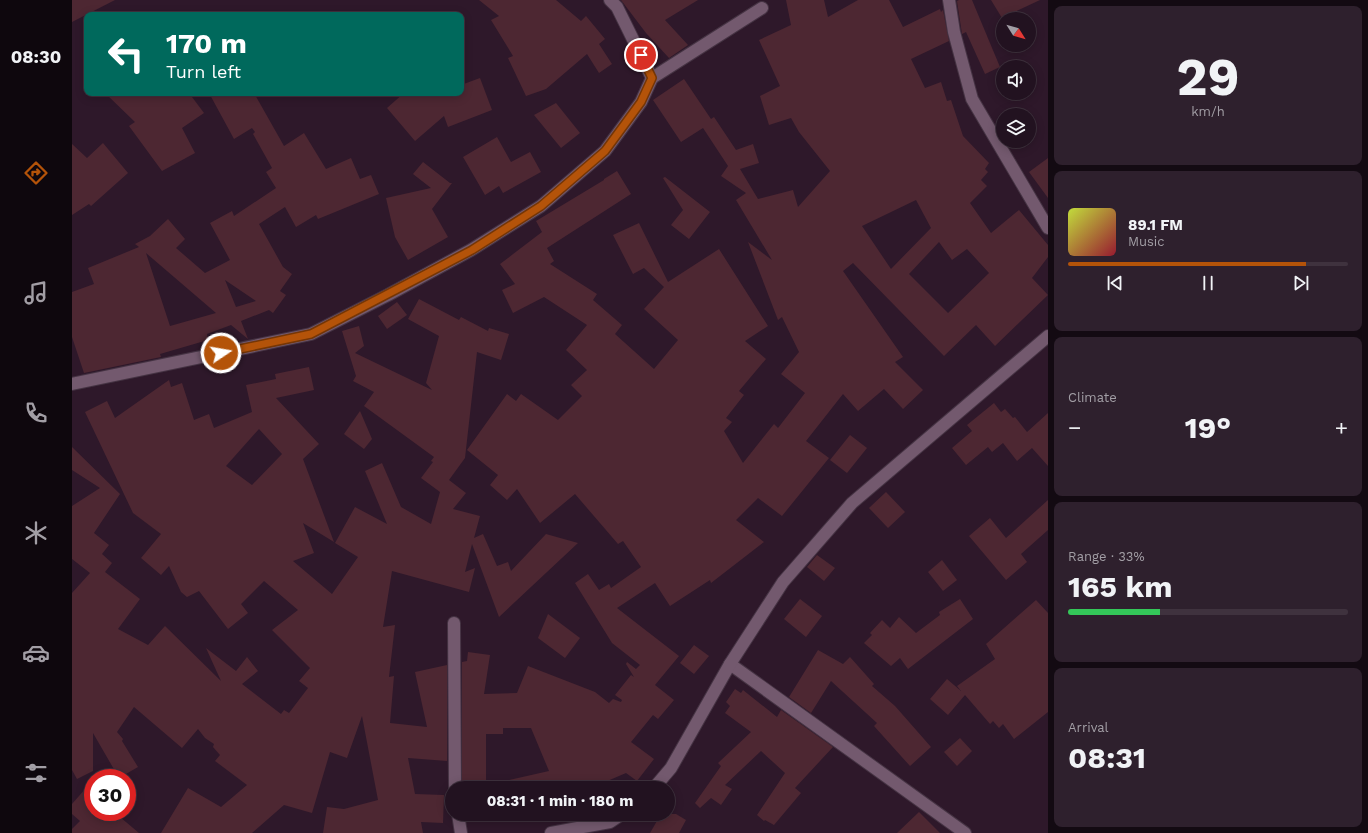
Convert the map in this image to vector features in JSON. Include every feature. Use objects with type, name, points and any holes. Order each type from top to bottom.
[{"type":"street","points":[[610,0],[617,7],[652,78]]},
{"type":"street","points":[[949,0],[954,32],[972,99],[1048,228]]},
{"type":"street","points":[[72,384],[311,334],[472,250],[541,206],[605,151],[641,102],[652,78],[762,8]]},
{"type":"street","points":[[660,781],[671,768],[730,664],[783,582],[852,503],[1048,336]]},
{"type":"street","points":[[454,623],[455,781]]},
{"type":"street","points":[[730,664],[965,833]]},
{"type":"street","points":[[459,821],[462,833]]},
{"type":"street","points":[[550,833],[612,821]]},
{"type":"building","points":[[72,0],[115,0],[92,12],[84,12],[84,16],[72,22]]},
{"type":"building","points":[[479,0],[556,0],[581,21],[586,16],[605,39],[599,44],[612,64],[599,73],[587,54],[546,89],[526,96],[508,58],[513,56],[491,20],[499,16]]},
{"type":"building","points":[[621,0],[698,0],[665,20],[688,45],[669,58],[646,33]]},
{"type":"building","points":[[786,0],[824,0],[828,17],[858,0],[889,0],[903,27],[940,9],[941,12],[943,10],[949,41],[911,59],[925,88],[941,82],[947,101],[951,100],[963,136],[989,163],[985,169],[988,172],[981,180],[987,186],[970,203],[991,233],[1019,210],[1048,245],[1048,257],[1032,278],[1048,295],[995,346],[976,325],[944,356],[853,263],[843,271],[903,357],[895,362],[923,390],[903,409],[884,389],[858,411],[843,394],[806,441],[829,458],[782,516],[758,498],[736,520],[764,542],[711,583],[710,580],[670,606],[655,583],[617,608],[679,656],[655,685],[674,700],[658,719],[653,715],[631,742],[654,759],[637,781],[626,773],[607,781],[505,781],[549,771],[531,728],[503,728],[503,734],[486,734],[486,781],[462,781],[462,662],[467,661],[468,652],[490,655],[484,694],[517,693],[528,666],[595,692],[609,703],[613,699],[621,702],[622,700],[615,695],[631,675],[634,677],[626,664],[627,662],[636,669],[640,665],[612,643],[575,583],[588,574],[599,590],[609,584],[611,588],[641,567],[623,541],[618,544],[575,494],[540,523],[517,489],[507,500],[490,485],[498,475],[467,450],[507,394],[516,401],[521,394],[558,420],[582,396],[571,385],[587,370],[566,350],[587,325],[544,297],[513,313],[502,290],[515,284],[500,264],[542,232],[536,221],[617,171],[631,194],[547,248],[554,261],[550,264],[597,294],[593,300],[622,325],[615,334],[654,369],[678,340],[644,309],[664,287],[644,268],[633,274],[613,235],[639,223],[668,282],[719,249],[768,326],[745,341],[766,359],[739,391],[744,395],[726,418],[732,422],[724,431],[743,463],[774,424],[778,428],[805,393],[781,374],[799,352],[782,317],[778,320],[748,242],[772,260],[736,200],[746,193],[721,176],[728,166],[703,128],[681,142],[653,100],[684,79],[711,119],[714,117],[736,150],[753,144],[759,163],[740,169],[758,199],[793,190],[798,207],[830,171],[799,132],[791,118],[769,125],[760,96],[780,86],[759,40],[791,25]],"holes":[[[916,200],[931,228],[891,269],[862,226]],[[939,242],[952,260],[967,249],[989,273],[948,313],[909,274]]]},
{"type":"building","points":[[972,0],[997,60],[996,69],[985,74],[966,32],[962,34],[957,1]]},
{"type":"building","points":[[991,0],[1040,0],[1015,12],[998,12]]},
{"type":"building","points":[[480,78],[492,110],[448,127],[444,116],[415,141],[387,108],[401,96],[464,96],[464,84]]},
{"type":"building","points":[[108,96],[191,96],[204,113],[182,128],[195,153],[162,171],[129,126],[135,122]]},
{"type":"building","points":[[211,96],[256,96],[284,146],[304,133],[326,169],[351,158],[360,179],[371,175],[379,194],[318,219],[316,215],[296,227],[285,207],[259,224],[283,267],[292,274],[280,291],[286,295],[273,313],[269,310],[241,321],[248,339],[231,325],[207,334],[208,340],[160,354],[161,357],[84,373],[72,337],[72,292],[94,284],[88,268],[139,247],[135,244],[150,236],[168,219],[185,239],[176,248],[205,273],[230,260],[210,223],[232,211],[234,216],[276,188],[266,172],[272,168],[253,134],[255,132],[252,128],[234,139]],"holes":[[[146,253],[216,313],[170,326]],[[225,280],[256,301],[236,307]]]},
{"type":"building","points":[[556,103],[580,133],[561,148],[534,115]]},
{"type":"building","points":[[497,137],[511,162],[530,152],[541,172],[503,193],[499,186],[485,195],[463,157]]},
{"type":"building","points":[[103,143],[128,173],[91,206],[89,204],[72,215],[72,144],[87,158]]},
{"type":"building","points":[[1048,158],[1048,198],[1029,172]]},
{"type":"building","points":[[423,162],[452,183],[432,209],[448,237],[408,260],[395,237],[386,198],[431,188],[413,174]]},
{"type":"building","points":[[665,177],[710,212],[689,239],[671,225],[683,210],[663,178]]},
{"type":"building","points":[[419,299],[459,320],[461,317],[488,331],[489,328],[509,334],[501,360],[477,352],[465,458],[449,480],[466,493],[453,509],[480,516],[474,538],[483,534],[497,566],[508,562],[511,571],[546,534],[578,543],[499,617],[472,544],[465,572],[475,568],[469,592],[392,571],[383,627],[395,625],[389,677],[394,676],[390,723],[427,727],[415,672],[447,665],[447,761],[408,758],[415,794],[444,795],[443,823],[421,822],[423,833],[323,833],[327,807],[344,809],[378,800],[362,716],[347,758],[330,752],[312,813],[284,805],[252,833],[161,833],[188,788],[221,807],[247,785],[215,761],[220,755],[213,747],[214,744],[205,738],[198,729],[182,748],[134,707],[117,732],[123,739],[122,741],[138,767],[135,769],[114,769],[93,733],[93,769],[84,769],[84,776],[77,779],[72,770],[72,593],[90,573],[72,559],[72,506],[100,488],[72,470],[72,447],[120,494],[94,533],[109,545],[102,554],[112,563],[105,572],[140,599],[118,629],[148,645],[165,626],[221,681],[206,648],[236,671],[247,657],[258,671],[242,684],[281,714],[284,710],[289,713],[308,688],[299,681],[310,668],[272,630],[298,610],[264,581],[241,604],[248,613],[228,629],[199,591],[187,597],[181,592],[169,566],[161,575],[141,558],[161,534],[133,513],[85,412],[107,401],[115,418],[169,380],[171,387],[182,383],[194,420],[209,414],[214,428],[252,412],[246,385],[276,379],[275,374],[309,367],[314,390],[276,398],[319,444],[303,459],[334,542],[303,523],[314,553],[293,561],[332,594],[358,557],[335,543],[355,507],[387,524],[365,471],[382,463],[401,507],[431,524],[440,492],[421,478],[433,462],[431,461],[434,457],[364,406],[374,392],[353,381],[356,376],[342,331],[359,326],[364,346],[355,353],[432,390],[426,383],[439,336],[408,319]],"holes":[[[259,429],[282,454],[252,485],[226,466]]]},
{"type":"building","points":[[397,302],[407,315],[387,329],[378,316]]},
{"type":"building","points":[[994,403],[1001,412],[1005,409],[1013,418],[1015,417],[1027,432],[1048,413],[1048,466],[1032,448],[1017,461],[1003,443],[992,452],[988,447],[966,465],[952,448],[972,431],[967,425]]},
{"type":"building","points":[[360,411],[372,439],[364,449],[344,434]]},
{"type":"building","points":[[850,435],[867,448],[847,473],[830,460]]},
{"type":"building","points":[[886,492],[905,512],[888,528],[869,508]]},
{"type":"building","points":[[1048,500],[1048,530],[1021,554],[1027,562],[1006,580],[969,536],[990,518],[1006,538]]},
{"type":"building","points":[[817,555],[835,568],[824,581],[807,567]]},
{"type":"building","points":[[942,560],[957,580],[943,591],[928,572]]},
{"type":"building","points":[[800,599],[822,616],[806,637],[784,619]]},
{"type":"building","points":[[960,599],[973,619],[908,669],[900,658],[891,666],[864,643],[872,635],[870,633],[882,620],[890,628],[899,617],[916,633],[940,615],[939,612]]},
{"type":"building","points":[[1036,600],[1048,613],[1048,712],[1014,739],[1003,724],[999,728],[993,721],[990,724],[965,695],[948,715],[930,699],[947,679],[961,691],[957,686],[995,659],[986,644]]},
{"type":"building","points":[[548,614],[580,638],[565,658],[538,638]]},
{"type":"building","points":[[694,645],[709,656],[694,674],[680,663]]},
{"type":"building","points":[[818,650],[843,664],[850,657],[874,684],[872,686],[895,706],[931,747],[910,766],[874,726],[877,723],[831,681],[811,713],[789,697]]},
{"type":"building","points":[[735,689],[741,693],[743,690],[777,717],[781,710],[833,747],[795,788],[801,793],[774,825],[765,820],[764,821],[757,815],[785,773],[761,751],[725,785],[732,789],[721,805],[711,798],[700,808],[695,803],[721,766],[718,763],[751,732],[725,713],[730,706],[726,702]]},
{"type":"building","points":[[960,738],[972,751],[957,766],[944,752]]},
{"type":"building","points":[[84,790],[84,821],[125,821],[139,833],[72,833],[72,829],[80,821],[72,814],[72,804]]},
{"type":"building","points":[[919,812],[940,833],[897,833]]},
{"type":"building","points":[[675,814],[686,820],[679,833],[650,833],[657,821],[675,821]]},
{"type":"route","points":[[221,353],[311,334],[472,250],[541,206],[605,151],[641,102],[652,78],[641,55]]}]
